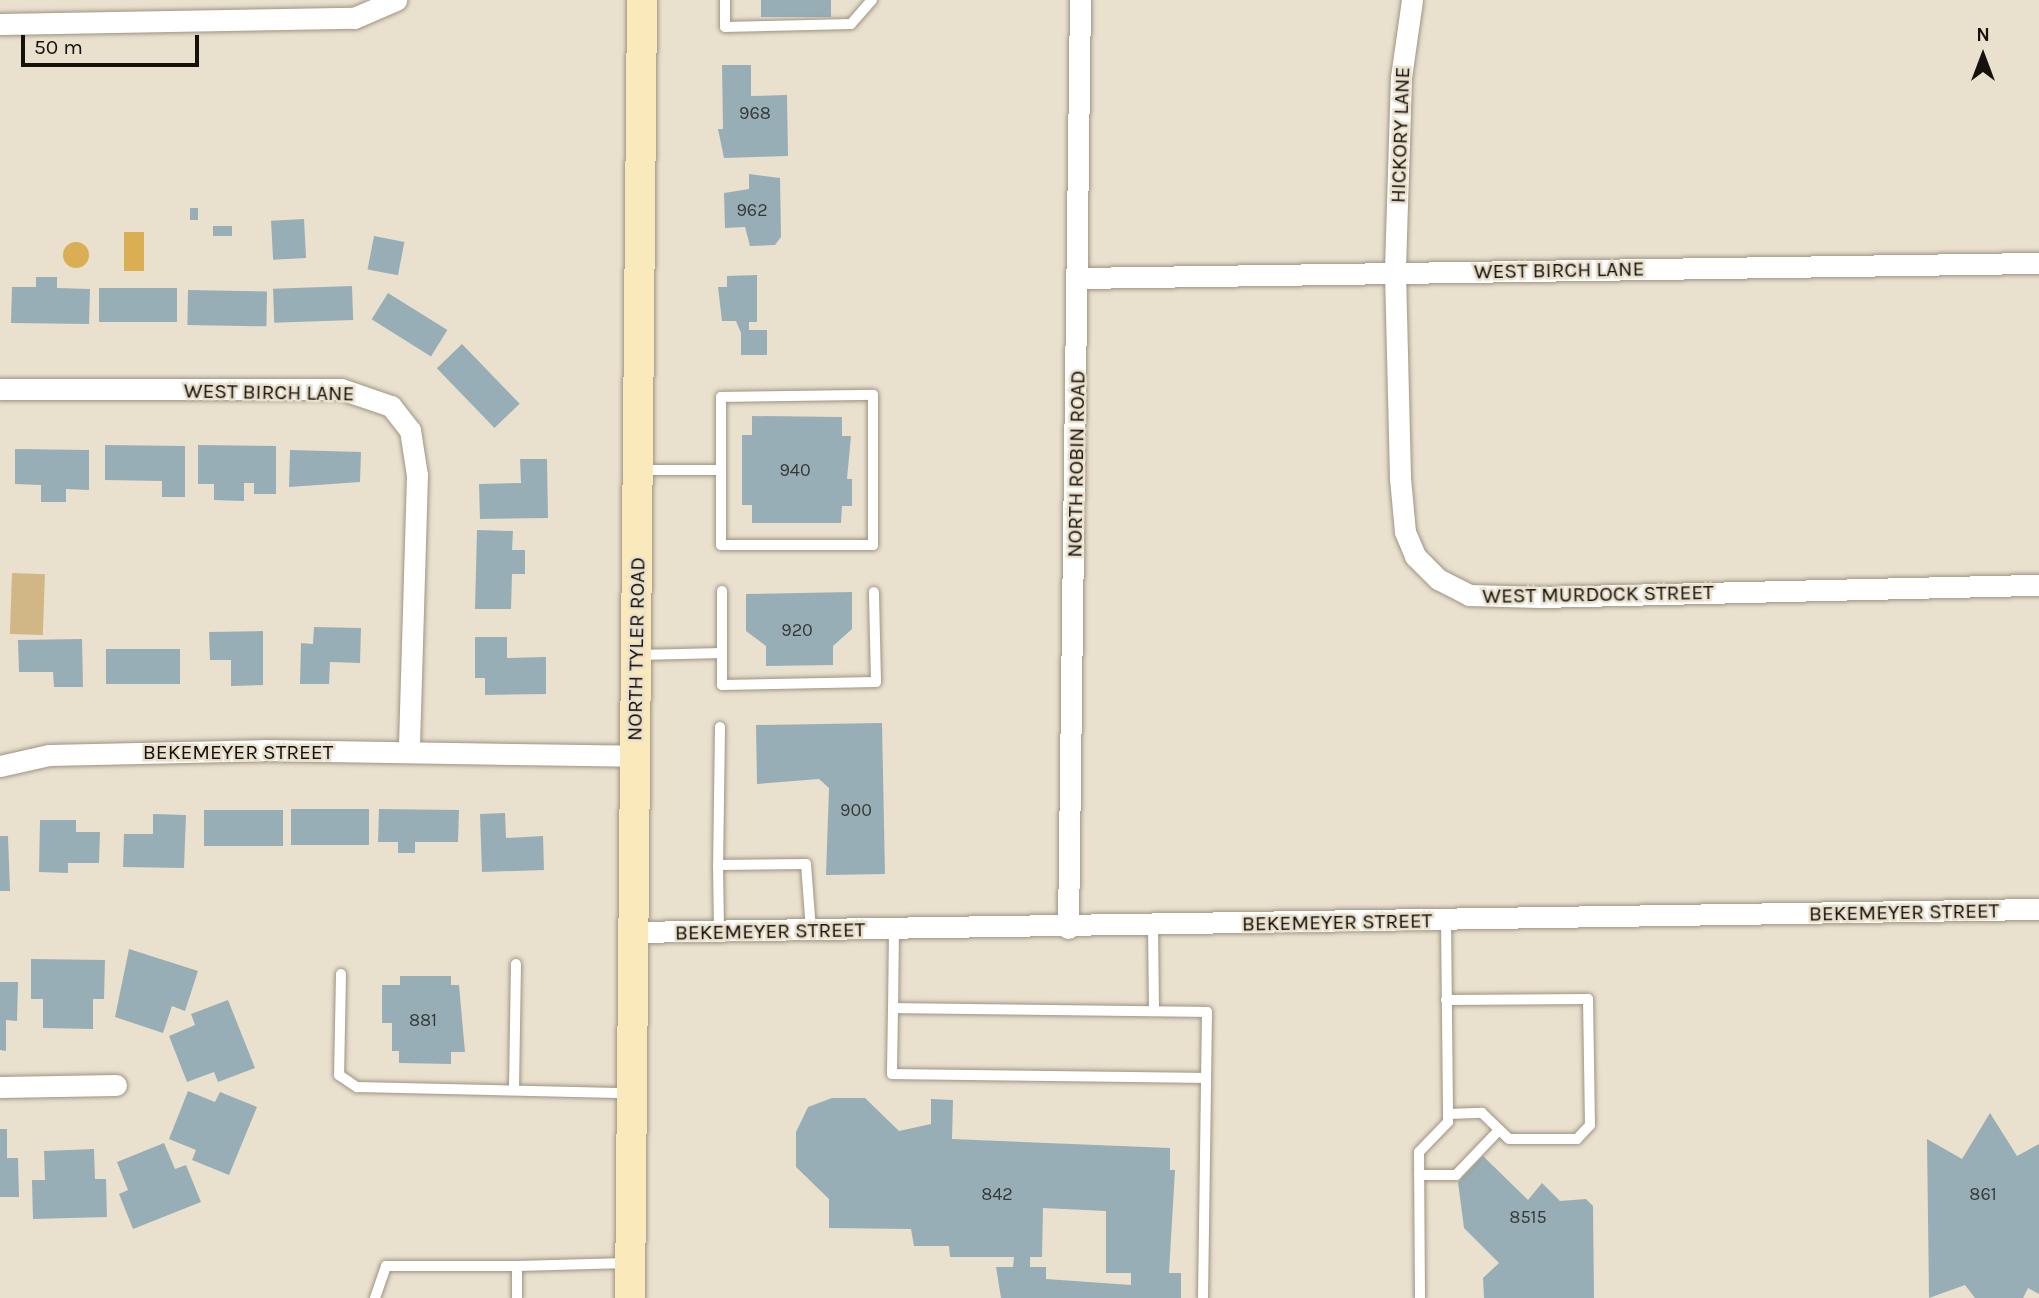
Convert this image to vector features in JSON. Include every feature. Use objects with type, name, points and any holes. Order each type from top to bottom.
[{"type":"main road","name":"NORTH TYLER ROAD","points":[[630,1298],[642,0]]},
{"type":"street","points":[[0,24],[354,18],[396,0]]},
{"type":"street","name":"NORTH ROBIN ROAD","points":[[1068,928],[1079,278],[1080,0]]},
{"type":"street","name":"HICKORY LANE","points":[[1395,272],[1401,77],[1412,0]]},
{"type":"street","name":"WEST BIRCH LANE","points":[[1079,278],[2039,263]]},
{"type":"street","name":"WEST MURDOCK STREET","points":[[1395,272],[1405,532],[1415,556],[1438,579],[1469,595],[2039,585]]},
{"type":"street","name":"WEST BIRCH LANE","points":[[0,390],[341,389],[391,406],[410,429],[417,474],[409,752]]},
{"type":"street","name":"BEKEMEYER STREET","points":[[0,766],[49,755],[409,752],[635,755]]},
{"type":"street","name":"BEKEMEYER STREET","points":[[634,932],[1068,928],[2039,909]]},
{"type":"street","points":[[0,1087],[116,1085]]},
{"type":"lane","points":[[725,0],[725,27],[850,24],[872,0]]},
{"type":"lane","points":[[873,395],[873,545],[721,545],[720,470],[720,397],[873,395]]},
{"type":"lane","points":[[638,470],[720,470]]},
{"type":"lane","points":[[722,591],[722,685],[876,682],[874,592]]},
{"type":"lane","points":[[636,655],[722,653]]},
{"type":"lane","points":[[719,932],[720,727]]},
{"type":"lane","points":[[718,865],[806,864],[811,930]]},
{"type":"lane","points":[[1420,1298],[1419,1152],[1448,1122],[1446,920]]},
{"type":"lane","points":[[1153,926],[1154,1011]]},
{"type":"lane","points":[[894,930],[892,1074],[1206,1078]]},
{"type":"lane","points":[[514,1090],[516,964]]},
{"type":"lane","points":[[341,974],[339,1075],[357,1087],[632,1093]]},
{"type":"lane","points":[[1447,1000],[1588,999],[1590,1125],[1577,1139],[1509,1139],[1482,1114],[1448,1114]]},
{"type":"lane","points":[[893,1007],[1207,1012],[1203,1298]]},
{"type":"lane","points":[[1419,1175],[1456,1175],[1499,1130]]},
{"type":"lane","points":[[375,1298],[386,1266],[630,1263]]},
{"type":"lane","points":[[517,1266],[517,1298]]},
{"type":"shaded area","points":[[124,232],[144,232],[144,271],[124,271]]},
{"type":"shaded area","points":[[76,242],[85,246],[89,255],[85,264],[76,268],[67,264],[63,255],[67,246]]},
{"type":"shaded area","points":[[12,573],[45,574],[43,635],[10,634]]},
{"type":"building","points":[[761,0],[831,0],[831,17],[761,17]]},
{"type":"building","points":[[722,65],[751,65],[751,96],[787,95],[788,156],[724,158],[718,129],[723,129]]},
{"type":"building","points":[[749,174],[780,178],[781,237],[775,245],[750,246],[745,227],[725,228],[724,193],[749,189]]},
{"type":"building","points":[[190,208],[198,208],[198,220],[190,220]]},
{"type":"building","points":[[304,219],[306,258],[273,260],[271,221]]},
{"type":"building","points":[[213,226],[232,226],[232,236],[213,236]]},
{"type":"building","points":[[374,236],[404,242],[398,275],[368,269]]},
{"type":"building","points":[[757,275],[757,322],[749,322],[749,330],[767,330],[767,355],[741,355],[741,333],[736,321],[722,321],[718,287],[727,287],[727,276]]},
{"type":"building","points":[[36,277],[57,277],[57,288],[90,289],[89,324],[11,323],[12,287],[36,287]]},
{"type":"building","points":[[352,286],[353,320],[274,323],[273,289]]},
{"type":"building","points":[[99,288],[177,288],[177,322],[99,322]]},
{"type":"building","points":[[188,290],[267,291],[266,326],[187,325]]},
{"type":"building","points":[[388,293],[447,330],[431,356],[372,319]]},
{"type":"building","points":[[462,344],[520,404],[494,428],[437,368]]},
{"type":"building","points":[[752,416],[842,417],[842,436],[851,436],[847,479],[852,479],[852,506],[842,506],[841,523],[752,523],[752,505],[742,505],[742,435],[752,435]]},
{"type":"building","points":[[105,445],[185,446],[185,497],[162,497],[162,481],[105,480]]},
{"type":"building","points":[[198,445],[276,446],[276,494],[254,494],[254,483],[244,483],[244,501],[214,500],[214,484],[198,484]]},
{"type":"building","points":[[15,449],[89,450],[89,490],[66,489],[66,502],[41,502],[41,485],[15,484]]},
{"type":"building","points":[[290,450],[361,452],[360,482],[289,487]]},
{"type":"building","points":[[520,459],[547,459],[548,518],[480,519],[479,484],[521,483]]},
{"type":"building","points":[[477,530],[513,531],[512,550],[525,550],[525,574],[512,574],[511,609],[475,609]]},
{"type":"building","points":[[852,592],[852,629],[833,646],[833,665],[766,666],[766,646],[746,631],[746,594]]},
{"type":"building","points":[[314,627],[361,628],[360,663],[330,662],[329,684],[300,684],[301,643],[313,644]]},
{"type":"building","points":[[263,631],[263,685],[231,686],[231,660],[210,660],[209,632]]},
{"type":"building","points":[[475,637],[507,637],[507,658],[546,657],[546,694],[485,695],[485,678],[475,678]]},
{"type":"building","points":[[82,639],[83,687],[54,687],[53,672],[19,672],[18,640]]},
{"type":"building","points":[[106,649],[180,649],[180,684],[106,684]]},
{"type":"building","points":[[882,723],[885,874],[826,875],[829,788],[819,779],[757,784],[756,725]]},
{"type":"building","points":[[291,809],[369,809],[369,845],[291,845]]},
{"type":"building","points":[[379,809],[459,810],[458,842],[415,842],[415,853],[398,853],[398,842],[378,842]]},
{"type":"building","points":[[204,810],[283,810],[283,846],[204,846]]},
{"type":"building","points":[[505,813],[506,838],[543,836],[544,870],[482,872],[480,814]]},
{"type":"building","points":[[153,814],[186,815],[184,868],[123,867],[124,834],[153,834]]},
{"type":"building","points":[[40,820],[76,820],[76,832],[100,832],[99,863],[68,863],[68,873],[39,872]]},
{"type":"building","points":[[0,836],[8,836],[10,891],[0,891]]},
{"type":"building","points":[[129,949],[198,971],[185,1011],[172,1006],[163,1033],[115,1017]]},
{"type":"building","points":[[31,959],[105,960],[104,999],[93,999],[93,1029],[43,1028],[43,999],[31,999]]},
{"type":"building","points":[[400,976],[451,976],[451,985],[459,985],[465,1052],[451,1052],[451,1064],[399,1063],[399,1051],[392,1051],[392,1023],[382,1023],[382,985],[400,985]]},
{"type":"building","points":[[0,982],[18,982],[17,1021],[6,1020],[6,1051],[0,1050]]},
{"type":"building","points":[[228,1000],[255,1068],[218,1082],[214,1072],[187,1082],[169,1036],[195,1025],[191,1014]]},
{"type":"building","points":[[188,1091],[215,1102],[220,1092],[257,1107],[229,1175],[192,1160],[196,1150],[169,1139]]},
{"type":"building","points":[[832,1098],[865,1098],[899,1131],[931,1124],[931,1099],[953,1100],[952,1139],[1170,1148],[1170,1170],[1175,1170],[1169,1273],[1181,1273],[1181,1298],[1001,1298],[996,1267],[1013,1267],[1014,1257],[950,1257],[949,1246],[914,1246],[911,1229],[829,1228],[829,1199],[796,1167],[796,1132],[808,1107]],"holes":[[[1043,1208],[1106,1211],[1106,1273],[1131,1273],[1131,1285],[1046,1279],[1046,1267],[1030,1267],[1030,1257],[1042,1257]]]},
{"type":"building","points":[[1990,1113],[2017,1156],[2039,1144],[2039,1294],[2028,1288],[2023,1298],[1975,1298],[1965,1285],[1929,1298],[1927,1139],[1962,1159]]},
{"type":"building","points":[[0,1129],[7,1129],[7,1158],[18,1158],[19,1197],[0,1197]]},
{"type":"building","points":[[164,1143],[175,1169],[186,1165],[201,1202],[133,1229],[119,1194],[128,1190],[117,1162]]},
{"type":"building","points":[[94,1149],[95,1179],[106,1179],[107,1217],[33,1219],[32,1180],[45,1180],[44,1151]]},
{"type":"building","points":[[1483,1156],[1528,1200],[1542,1183],[1560,1201],[1586,1199],[1593,1206],[1594,1298],[1484,1298],[1483,1278],[1499,1263],[1464,1228],[1458,1182]]}]
